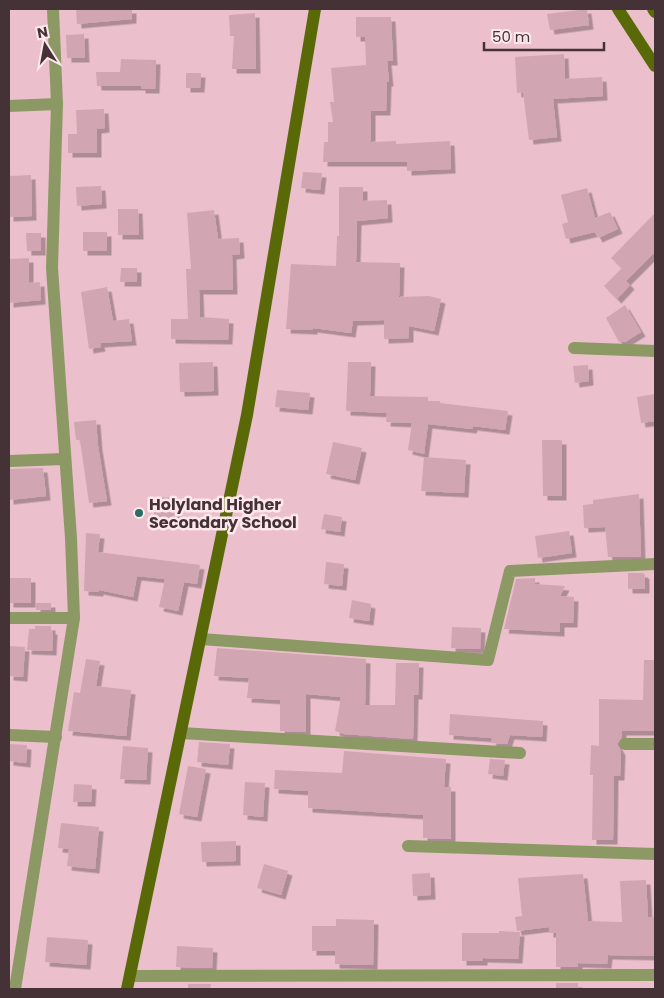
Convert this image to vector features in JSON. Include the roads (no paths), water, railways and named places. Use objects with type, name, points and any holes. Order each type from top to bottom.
[{"type":"main road","points":[[127,989],[247,415],[315,9]]},
{"type":"main road","points":[[618,9],[655,66]]},
{"type":"street","points":[[15,989],[14,961],[56,737],[74,618],[71,538],[52,268],[57,104],[53,9]]},
{"type":"street","points":[[9,106],[57,104]]},
{"type":"street","points":[[574,348],[655,351]]},
{"type":"street","points":[[9,461],[64,459]]},
{"type":"street","points":[[201,639],[488,660],[510,571],[655,564]]},
{"type":"street","points":[[9,618],[74,618]]},
{"type":"street","points":[[181,734],[520,753]]},
{"type":"street","points":[[9,735],[56,737]]},
{"type":"street","points":[[625,744],[655,744]]},
{"type":"street","points":[[408,846],[655,854]]},
{"type":"street","points":[[130,976],[655,975]]},
{"type":"place","name":"Holyland Higher Secondary School","points":[[139,513]]}]
